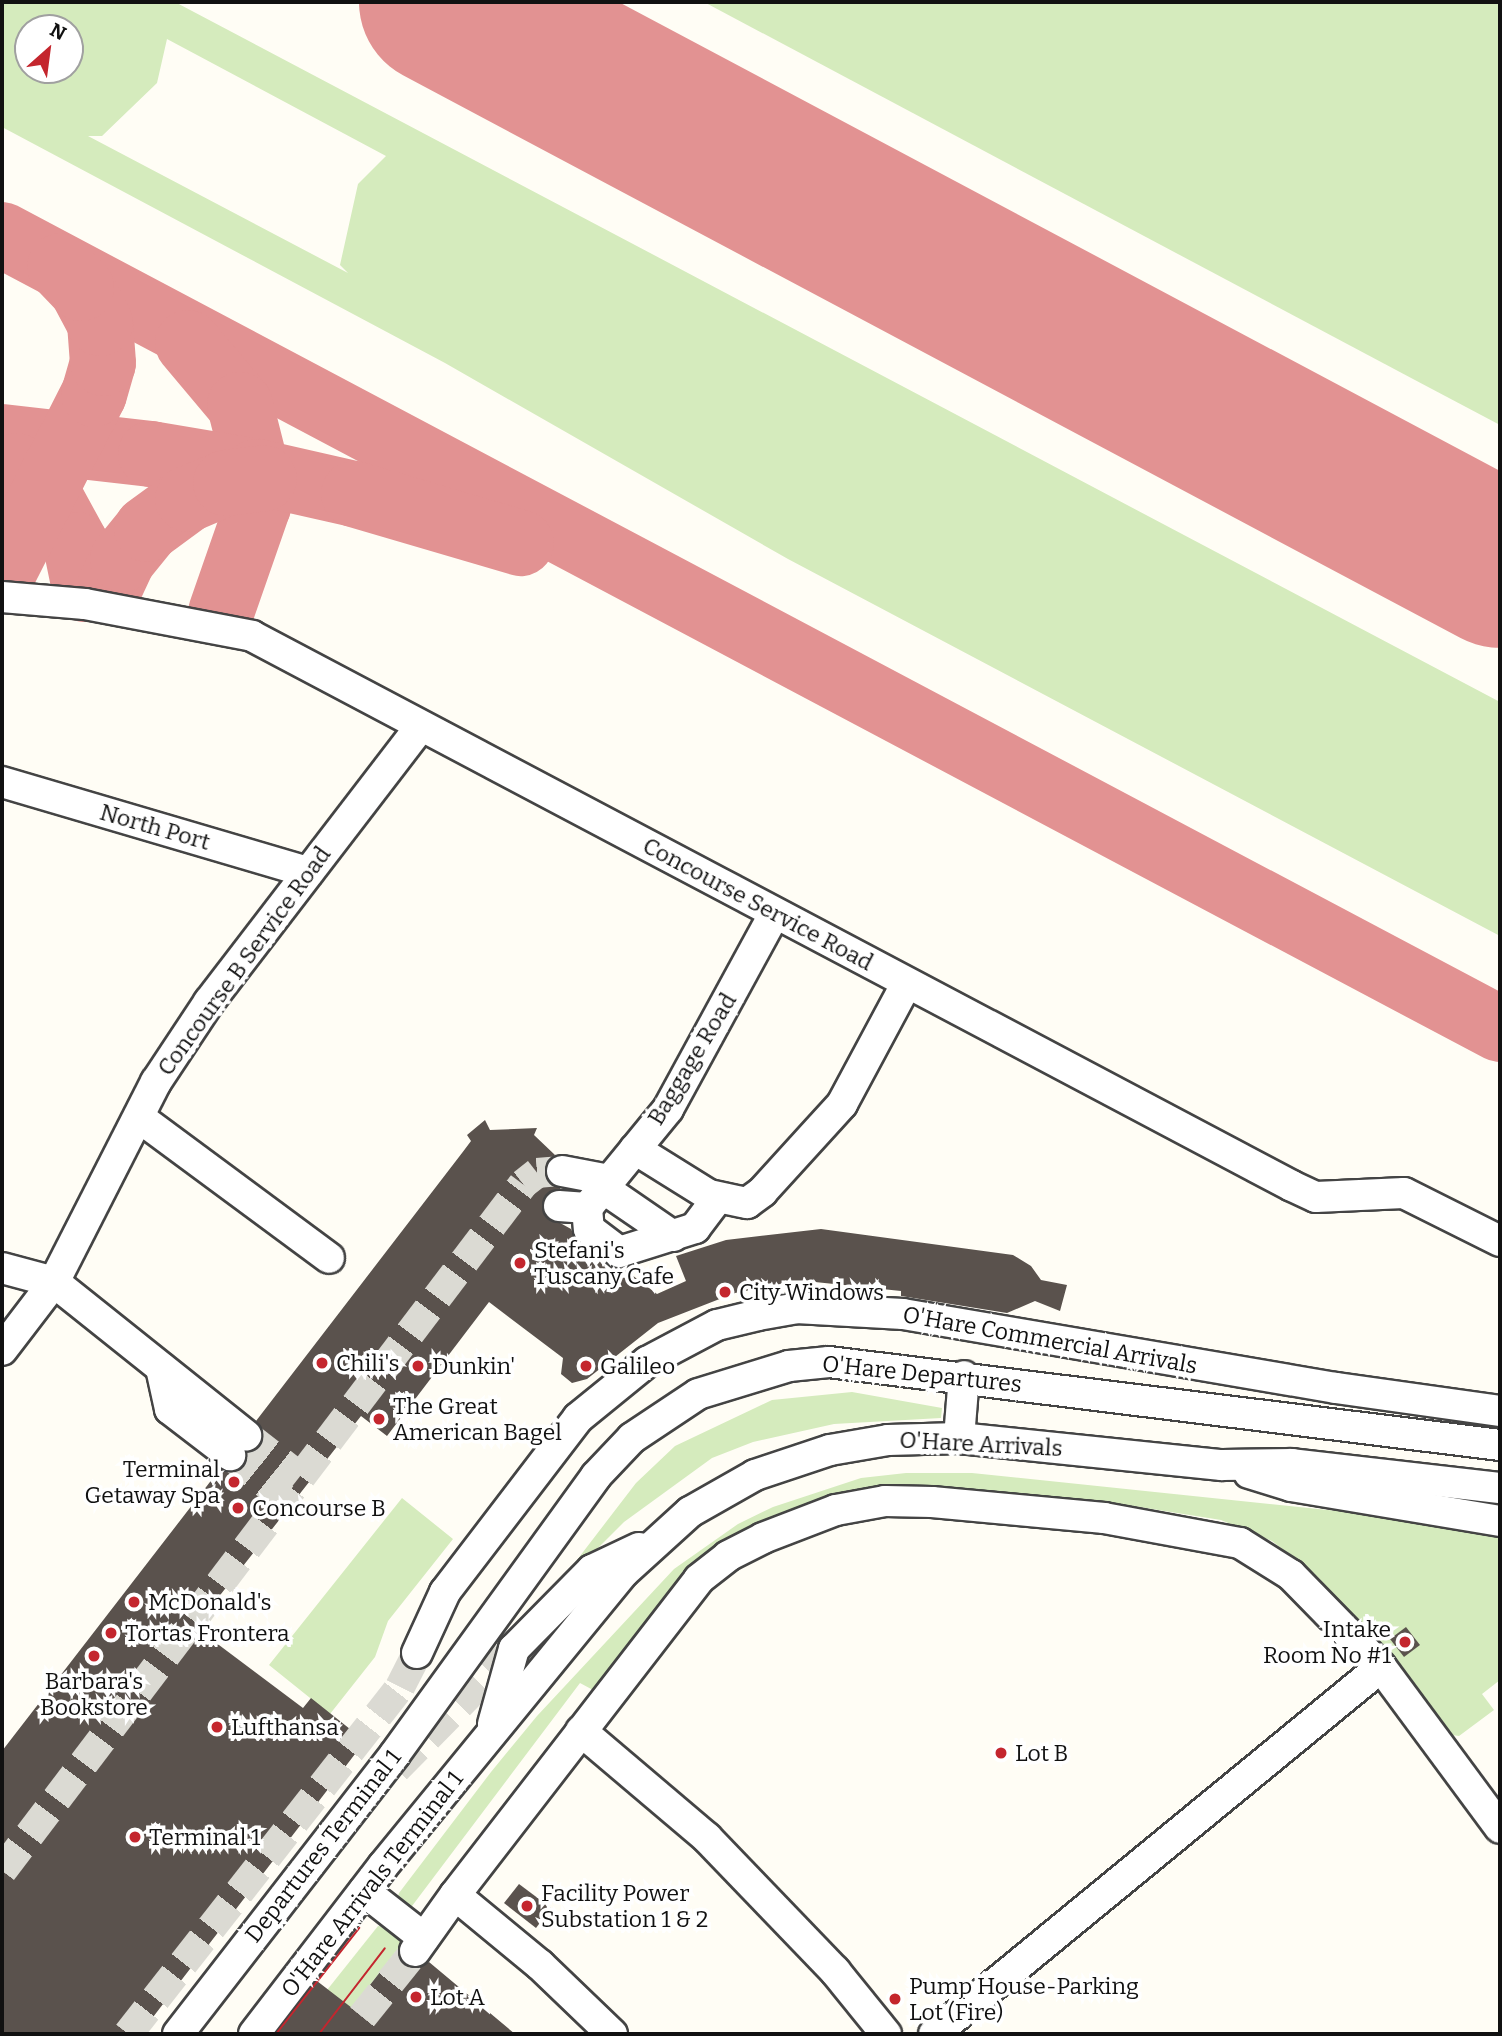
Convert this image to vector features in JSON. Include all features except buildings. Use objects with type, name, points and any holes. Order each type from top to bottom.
[{"type":"street","name":"Concourse Service Road","points":[[2,597],[85,604],[252,636],[1292,1186],[1316,1197],[1404,1193],[1500,1241]]},
{"type":"street","name":"Concourse B Service Road","points":[[2,1350],[54,1282],[140,1118],[156,1082],[209,1002],[420,727]]},
{"type":"street","name":"North Port","points":[[2,782],[308,872]]},
{"type":"street","name":"Baggage Road","points":[[589,1196],[635,1149],[668,1109],[775,913]]},
{"type":"street","points":[[635,1149],[718,1198],[747,1203],[762,1192],[842,1104],[907,983]]},
{"type":"street","points":[[140,1118],[329,1258]]},
{"type":"street","points":[[562,1171],[589,1196],[673,1236]]},
{"type":"street","points":[[589,1196],[589,1229],[620,1252],[673,1236],[703,1223],[718,1198]]},
{"type":"street","points":[[2,1268],[54,1282],[161,1368],[238,1445]]},
{"type":"street","name":"O'Hare Commercial Arrivals","points":[[417,1653],[445,1592],[578,1418],[648,1362],[717,1325],[758,1315],[796,1308],[903,1314],[1336,1388],[1500,1411]]},
{"type":"street","name":"O'Hare Departures","points":[[467,1655],[520,1577],[596,1476],[632,1438],[698,1394],[789,1366],[829,1362],[964,1376],[1500,1445]]},
{"type":"street","points":[[959,1438],[964,1376]]},
{"type":"street","name":"O'Hare Arrivals","points":[[490,1735],[656,1540],[726,1491],[793,1460],[888,1440],[959,1438],[1222,1465],[1292,1464],[1500,1488]]},
{"type":"street","points":[[1222,1465],[1291,1486],[1500,1521]]},
{"type":"street","points":[[364,1891],[419,1944],[699,1579],[728,1556],[797,1522],[885,1501],[1104,1518],[1240,1543],[1291,1575],[1381,1667],[1500,1828]]},
{"type":"street","points":[[490,1735],[521,1642],[592,1570],[656,1540]]},
{"type":"street","name":"Departures Terminal 1","points":[[178,2034],[467,1655]]},
{"type":"street","points":[[934,2034],[1381,1667]]},
{"type":"street","points":[[582,1731],[707,1838],[835,1971],[886,2034]]},
{"type":"street","name":"O'Hare Arrivals Terminal 1","points":[[254,2034],[364,1891],[490,1735]]},
{"type":"street","points":[[455,1895],[540,1965],[612,2034]]},
{"type":"green space","points":[[2,2],[175,2],[1500,702],[1500,936],[788,559],[445,363],[2,127]],"holes":[[[167,39],[386,156],[358,184],[340,265],[348,273],[88,136],[102,136],[157,83]]]},
{"type":"green space","points":[[704,2],[1500,2],[1500,425],[1413,379]]},
{"type":"green space","points":[[852,1392],[942,1408],[941,1418],[834,1424],[753,1442],[712,1458],[624,1522],[547,1599],[636,1483],[675,1446],[772,1400]]},
{"type":"green space","points":[[906,1473],[972,1473],[1347,1512],[1475,1527],[1500,1536],[1500,1680],[1482,1694],[1494,1710],[1459,1736],[1445,1734],[1319,1578],[1272,1541],[1221,1520],[1108,1502],[943,1488],[835,1496],[756,1526],[691,1566],[593,1690],[580,1683],[406,1914],[397,1900],[399,1893],[491,1772],[537,1716],[674,1569],[738,1524],[773,1507],[861,1478]]},
{"type":"green space","points":[[402,1498],[453,1539],[388,1621],[375,1657],[330,1714],[269,1665]]},
{"type":"green space","points":[[378,1926],[387,1927],[403,1942],[332,2034],[292,2034]]},
{"type":"taxiway","points":[[2,235],[1500,1029]]},
{"type":"taxiway","points":[[2,575],[94,394],[103,363],[100,323],[81,288],[60,266]]},
{"type":"taxiway","points":[[188,343],[240,405],[257,472],[258,506],[221,612]]},
{"type":"taxiway","points":[[2,437],[151,454],[257,472],[354,494],[521,543]]},
{"type":"taxiway","points":[[16,466],[52,501],[76,545],[85,589]]},
{"type":"taxiway","points":[[108,591],[123,559],[147,529],[188,499],[226,483],[264,478]]},
{"type":"runway","points":[[442,2],[1500,565]]},
{"type":"tunnel","points":[[2,1871],[523,1184],[537,1173],[562,1171]]},
{"type":"tunnel","points":[[246,1435],[300,1477]]},
{"type":"tunnel","points":[[230,1455],[284,1498]]},
{"type":"tunnel","points":[[396,1769],[514,1649]]},
{"type":"tunnel","points":[[128,2034],[400,1687],[417,1653]]},
{"type":"tunnel","points":[[362,2017],[415,1951]]},
{"type":"tram line","points":[[276,2034],[359,1928]]},
{"type":"tram line","points":[[319,2034],[385,1948]]},
{"type":"place","name":"Stefani's Tuscany Cafe","points":[[520,1263]]},
{"type":"place","name":"City Windows","points":[[725,1292]]},
{"type":"place","name":"Chili's","points":[[322,1363]]},
{"type":"place","name":"Dunkin'","points":[[418,1366]]},
{"type":"place","name":"Galileo","points":[[586,1366]]},
{"type":"place","name":"The Great American Bagel","points":[[379,1419]]},
{"type":"place","name":"Terminal Getaway Spa","points":[[234,1482]]},
{"type":"place","name":"Concourse B","points":[[238,1508]]},
{"type":"place","name":"McDonald's","points":[[134,1602]]},
{"type":"place","name":"Tortas Frontera","points":[[111,1633]]},
{"type":"place","name":"Intake Room No #1","points":[[1405,1642]]},
{"type":"place","name":"Barbara's Bookstore","points":[[94,1656]]},
{"type":"place","name":"Lufthansa","points":[[217,1727]]},
{"type":"place","name":"Lot B","points":[[1001,1753]]},
{"type":"place","name":"Terminal 1","points":[[135,1837]]},
{"type":"place","name":"Facility Power Substation 1 & 2","points":[[527,1906]]},
{"type":"place","name":"Lot A","points":[[416,1997]]},
{"type":"place","name":"Pump House-Parking Lot (Fire)","points":[[895,1999]]}]
